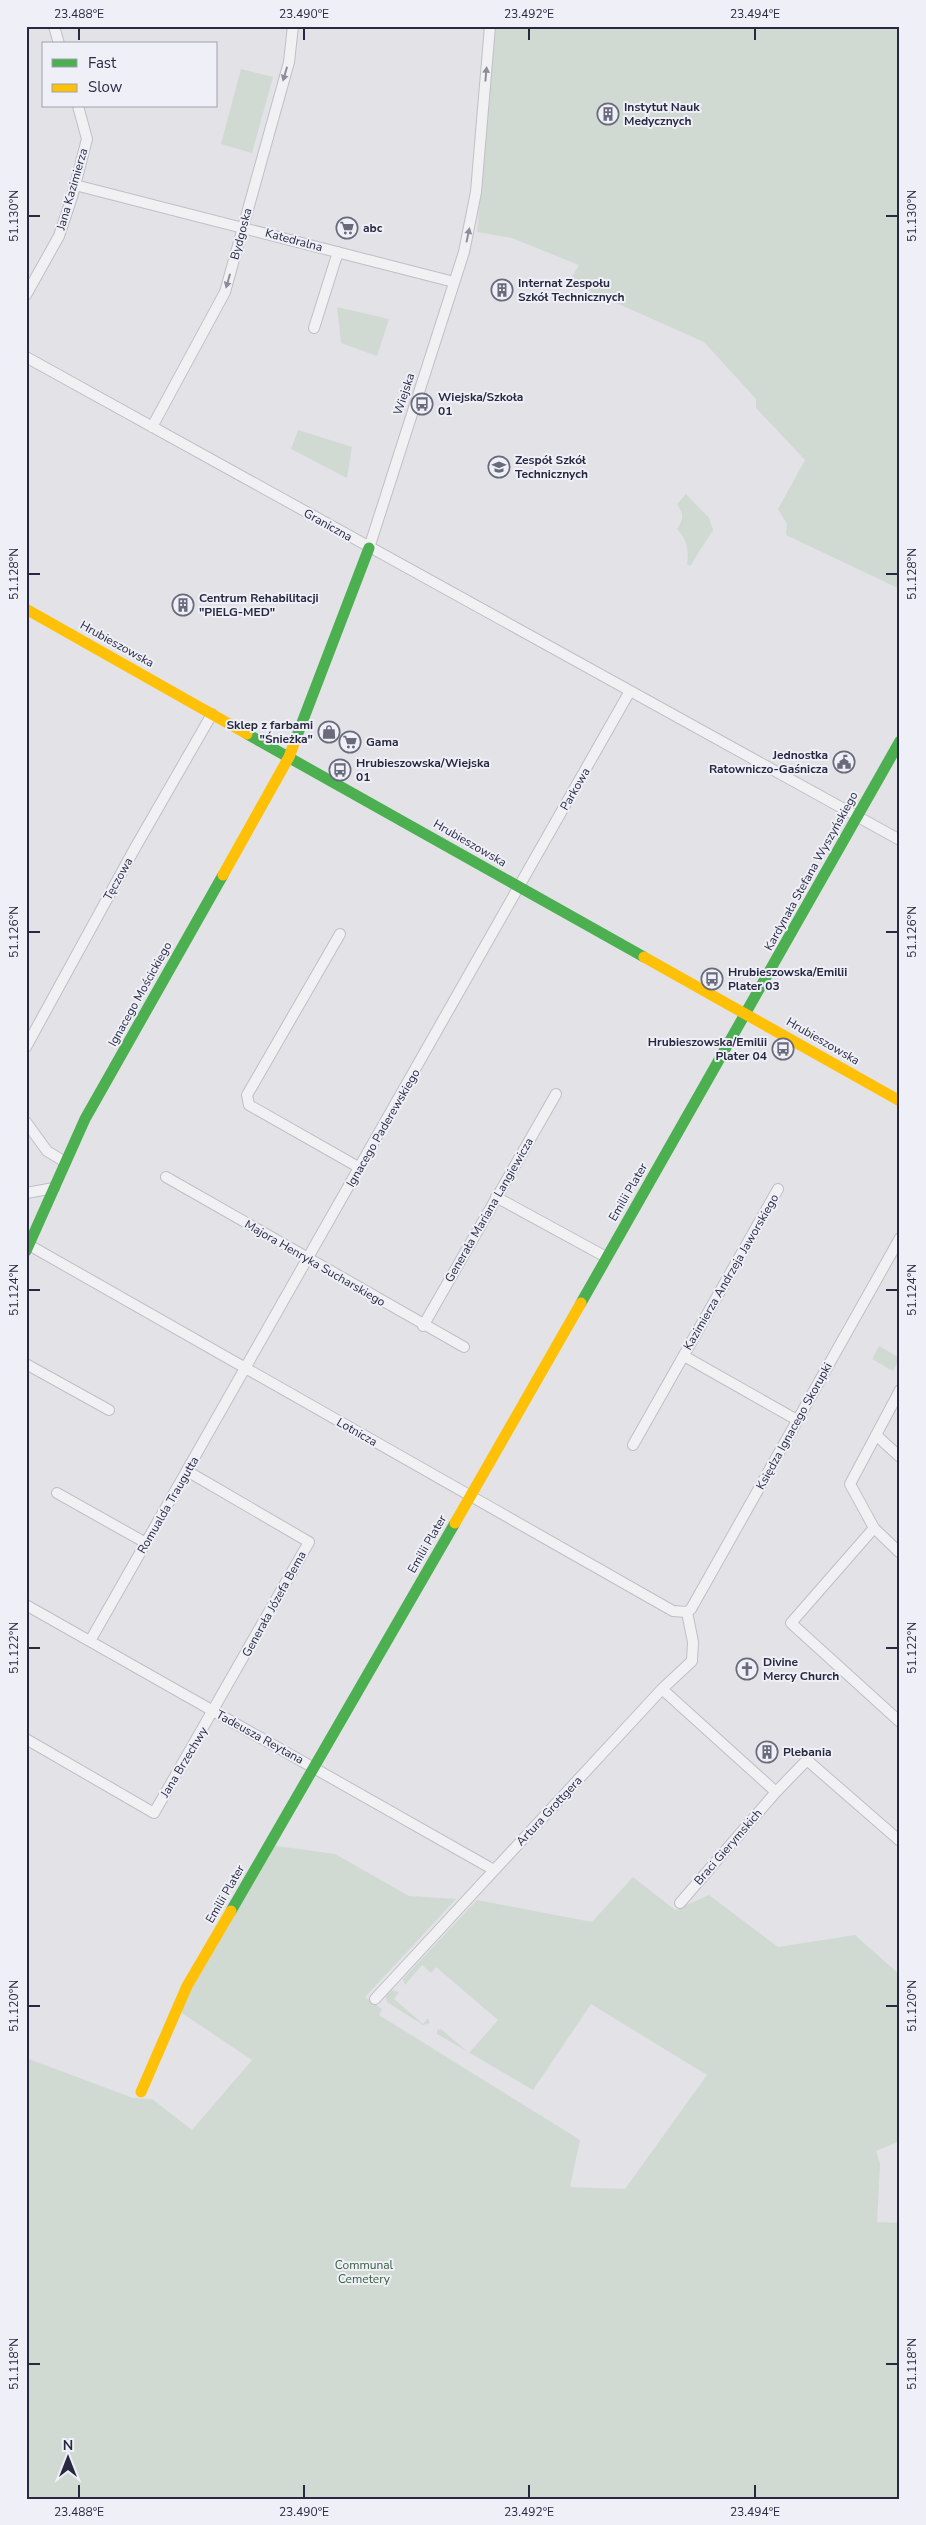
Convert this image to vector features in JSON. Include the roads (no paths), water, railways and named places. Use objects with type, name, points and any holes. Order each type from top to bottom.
[{"type":"street","points":[[54,26],[58,42]]},
{"type":"street","name":"Bydgoska","points":[[152,427],[225,292],[289,62],[293,26]]},
{"type":"street","name":"Wiejska","points":[[289,757],[369,548],[464,252],[476,192],[490,26]]},
{"type":"street","name":"Jana Kazimierza","points":[[26,296],[59,236],[75,185],[87,139],[79,108]]},
{"type":"street","name":"Katedralna","points":[[75,185],[454,282]]},
{"type":"street","points":[[314,328],[338,252]]},
{"type":"street","name":"Graniczna","points":[[26,357],[900,840]]},
{"type":"street","name":"Hrubieszowska","points":[[26,609],[900,1101]]},
{"type":"street","name":"Parkowa","points":[[519,887],[630,691]]},
{"type":"street","name":"Tęczowa","points":[[26,1047],[135,848],[212,714]]},
{"type":"street","name":"Kardynała Stefana Wyszyńskiego","points":[[746,1014],[900,741]]},
{"type":"street","name":"Ignacego Mościckiego","points":[[28,1248],[85,1119],[289,757]]},
{"type":"street","name":"Ignacego Paderewskiego","points":[[245,1368],[519,887]]},
{"type":"street","points":[[340,934],[247,1095],[249,1106],[360,1168]]},
{"type":"street","name":"Emilii Plater","points":[[141,2092],[188,1986],[315,1768],[746,1014]]},
{"type":"street","name":"Generała Mariana Langiewicza","points":[[423,1326],[556,1094]]},
{"type":"street","points":[[26,1122],[47,1151],[65,1162]]},
{"type":"street","name":"Majora Henryka Sucharskiego","points":[[166,1177],[464,1348]]},
{"type":"street","points":[[26,1193],[54,1188]]},
{"type":"street","name":"Kazimierza Andrzeja Jaworskiego","points":[[633,1445],[778,1189]]},
{"type":"street","points":[[496,1198],[606,1257]]},
{"type":"street","name":"Księdza Ignacego Skorupki","points":[[687,1612],[691,1610],[900,1238]]},
{"type":"street","name":"Lotnicza","points":[[28,1248],[245,1368],[673,1611],[687,1612]]},
{"type":"street","name":"Kazimierza Andrzeja Jaworskiego","points":[[684,1356],[797,1420]]},
{"type":"street","points":[[26,1364],[109,1410]]},
{"type":"street","name":"Romualda Traugutta","points":[[90,1641],[245,1368]]},
{"type":"street","points":[[900,1390],[850,1484],[874,1528],[900,1552]]},
{"type":"street","points":[[876,1435],[900,1457]]},
{"type":"street","name":"Generała Józefa Bema","points":[[187,1472],[309,1542],[214,1711]]},
{"type":"street","points":[[58,1493],[146,1544]]},
{"type":"street","points":[[874,1528],[791,1624],[900,1722]]},
{"type":"street","name":"Tadeusza Reytana","points":[[26,1605],[494,1870]]},
{"type":"street","name":"Artura Grottgera","points":[[375,1999],[662,1689],[692,1660],[692,1642],[687,1612]]},
{"type":"street","points":[[662,1689],[776,1792]]},
{"type":"street","name":"Jana Brzechwy","points":[[26,1739],[154,1813],[214,1711]]},
{"type":"street","name":"Braci Gierymskich","points":[[680,1903],[776,1792],[807,1760],[900,1841]]},
{"type":"place","name":"Instytut Nauk Medycznych","points":[[608,114]]},
{"type":"place","name":"abc","points":[[347,228]]},
{"type":"place","name":"Internat Zespołu Szkół Technicznych","points":[[502,290]]},
{"type":"place","name":"Wiejska/Szkoła 01","points":[[422,404]]},
{"type":"place","name":"Zespół Szkół Technicznych","points":[[499,467]]},
{"type":"place","name":"Centrum Rehabilitacji \"PIELG-MED\"","points":[[183,605]]},
{"type":"place","name":"Sklep z farbami \"Śnieżka\"","points":[[329,732]]},
{"type":"place","name":"Gama","points":[[350,742]]},
{"type":"place","name":"Jednostka Ratowniczo-Gaśnicza","points":[[844,762]]},
{"type":"place","name":"Hrubieszowska/Wiejska 01","points":[[340,770]]},
{"type":"place","name":"Hrubieszowska/Emilii Plater 03","points":[[712,979]]},
{"type":"place","name":"Hrubieszowska/Emilii Plater 04","points":[[783,1049]]},
{"type":"place","name":"Divine Mercy Church","points":[[747,1669]]},
{"type":"place","name":"Plebania","points":[[767,1752]]},
{"type":"park label","name":"Communal Cemetery","points":[[364,2272]]}]
